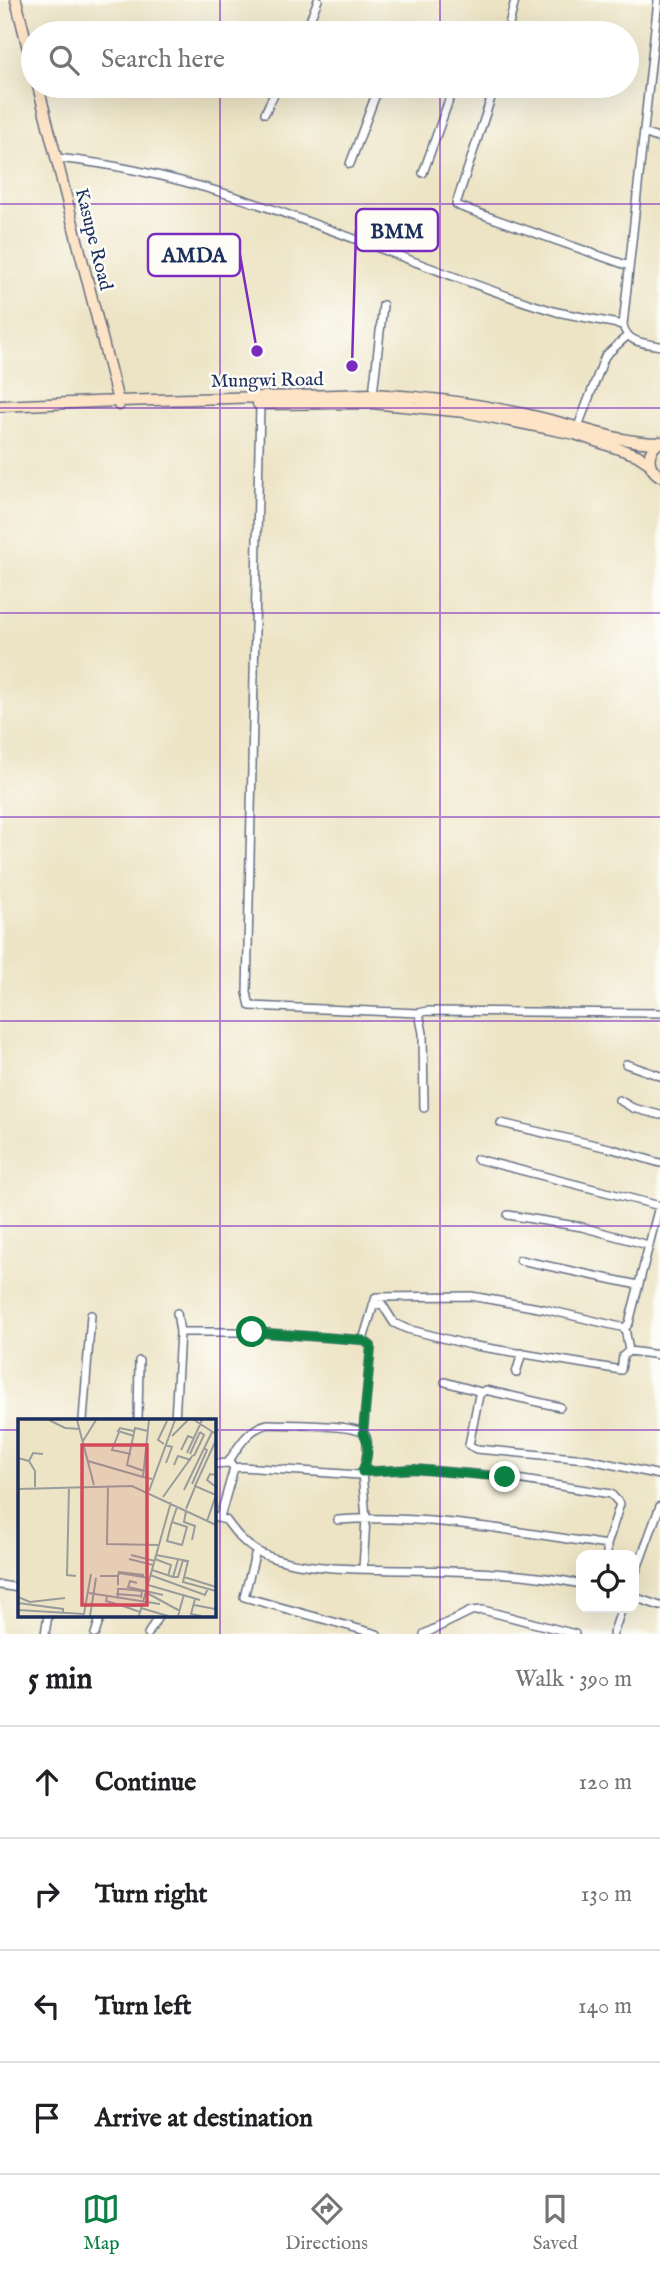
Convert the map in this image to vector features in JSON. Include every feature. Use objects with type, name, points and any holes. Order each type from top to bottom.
[{"type":"main road","points":[[16,0],[21,21]]},
{"type":"main road","name":"Kasupe Road","points":[[41,98],[119,404]]},
{"type":"main road","name":"Mungwi Road","points":[[0,407],[373,394],[415,397],[480,405],[577,431],[637,455],[649,463]]},
{"type":"main road","name":"Mungwi Road","points":[[0,412],[119,404],[371,403],[504,418],[628,441],[658,443]]},
{"type":"main road","points":[[658,443],[650,452],[649,463],[660,476]]},
{"type":"street","points":[[310,21],[318,0]]},
{"type":"street","points":[[510,21],[515,0]]},
{"type":"street","points":[[658,0],[623,325],[627,336],[641,343],[660,346]]},
{"type":"street","points":[[265,113],[272,98]]},
{"type":"street","points":[[350,164],[375,98]]},
{"type":"street","points":[[423,173],[450,98]]},
{"type":"street","points":[[491,98],[456,204],[629,266]]},
{"type":"street","points":[[644,133],[660,139]]},
{"type":"street","points":[[56,158],[104,163],[161,174],[256,204],[522,301],[557,312],[623,325]]},
{"type":"street","points":[[373,394],[383,305]]},
{"type":"street","points":[[577,431],[605,356],[627,336]]},
{"type":"street","points":[[260,404],[250,1006],[419,1013],[660,1013]]},
{"type":"street","points":[[419,1013],[424,1033],[424,1108]]},
{"type":"street","points":[[626,1064],[660,1076]]},
{"type":"street","points":[[619,1100],[633,1108],[660,1115]]},
{"type":"street","points":[[501,1123],[614,1149],[660,1163]]},
{"type":"street","points":[[477,1159],[660,1206],[625,1328],[629,1350]]},
{"type":"street","points":[[508,1215],[582,1227],[648,1245]]},
{"type":"street","points":[[520,1260],[638,1285]]},
{"type":"street","points":[[363,1340],[376,1297],[471,1296],[544,1309],[625,1328]]},
{"type":"street","points":[[373,1305],[382,1304],[394,1324],[407,1329],[470,1345],[567,1363],[621,1370],[623,1356],[629,1350]]},
{"type":"street","points":[[175,1419],[180,1332],[177,1313]]},
{"type":"street","points":[[83,1419],[91,1315]]},
{"type":"street","points":[[180,1332],[252,1332],[363,1340],[371,1346],[363,1433],[367,1451],[362,1472],[366,1518],[363,1569]]},
{"type":"street","points":[[629,1350],[660,1354]]},
{"type":"street","points":[[516,1373],[522,1353]]},
{"type":"street","points":[[138,1419],[139,1361]]},
{"type":"street","points":[[445,1382],[481,1392],[491,1391],[560,1407]]},
{"type":"street","points":[[481,1392],[469,1445],[471,1448],[587,1459],[660,1475]]},
{"type":"street","points":[[363,1433],[336,1427],[268,1424],[259,1426],[230,1459],[232,1466],[217,1517],[226,1520],[236,1535],[256,1551],[292,1562],[363,1569],[500,1573],[548,1577],[576,1583]]},
{"type":"street","points":[[215,1464],[347,1475],[413,1469],[498,1476],[611,1494],[620,1504],[607,1550]]},
{"type":"street","points":[[639,1565],[659,1516],[660,1506]]},
{"type":"street","points":[[338,1520],[366,1518],[451,1521],[607,1545]]},
{"type":"street","points":[[256,1551],[244,1597],[377,1634]]},
{"type":"street","points":[[0,1585],[18,1588]]},
{"type":"street","points":[[639,1599],[660,1606]]},
{"type":"street","points":[[424,1634],[471,1611],[483,1610],[575,1634]]},
{"type":"street","points":[[613,1634],[620,1613]]},
{"type":"street","points":[[45,1634],[48,1616]]},
{"type":"street","points":[[95,1634],[101,1616]]},
{"type":"street","points":[[148,1634],[158,1616]]},
{"type":"place","name":"AMDA","points":[[257,351]]},
{"type":"place","name":"BMM","points":[[352,366]]},
{"type":"route","points":[[252,1332],[363,1340],[371,1346],[363,1433],[367,1451],[362,1472],[413,1469],[505,1477]]}]
